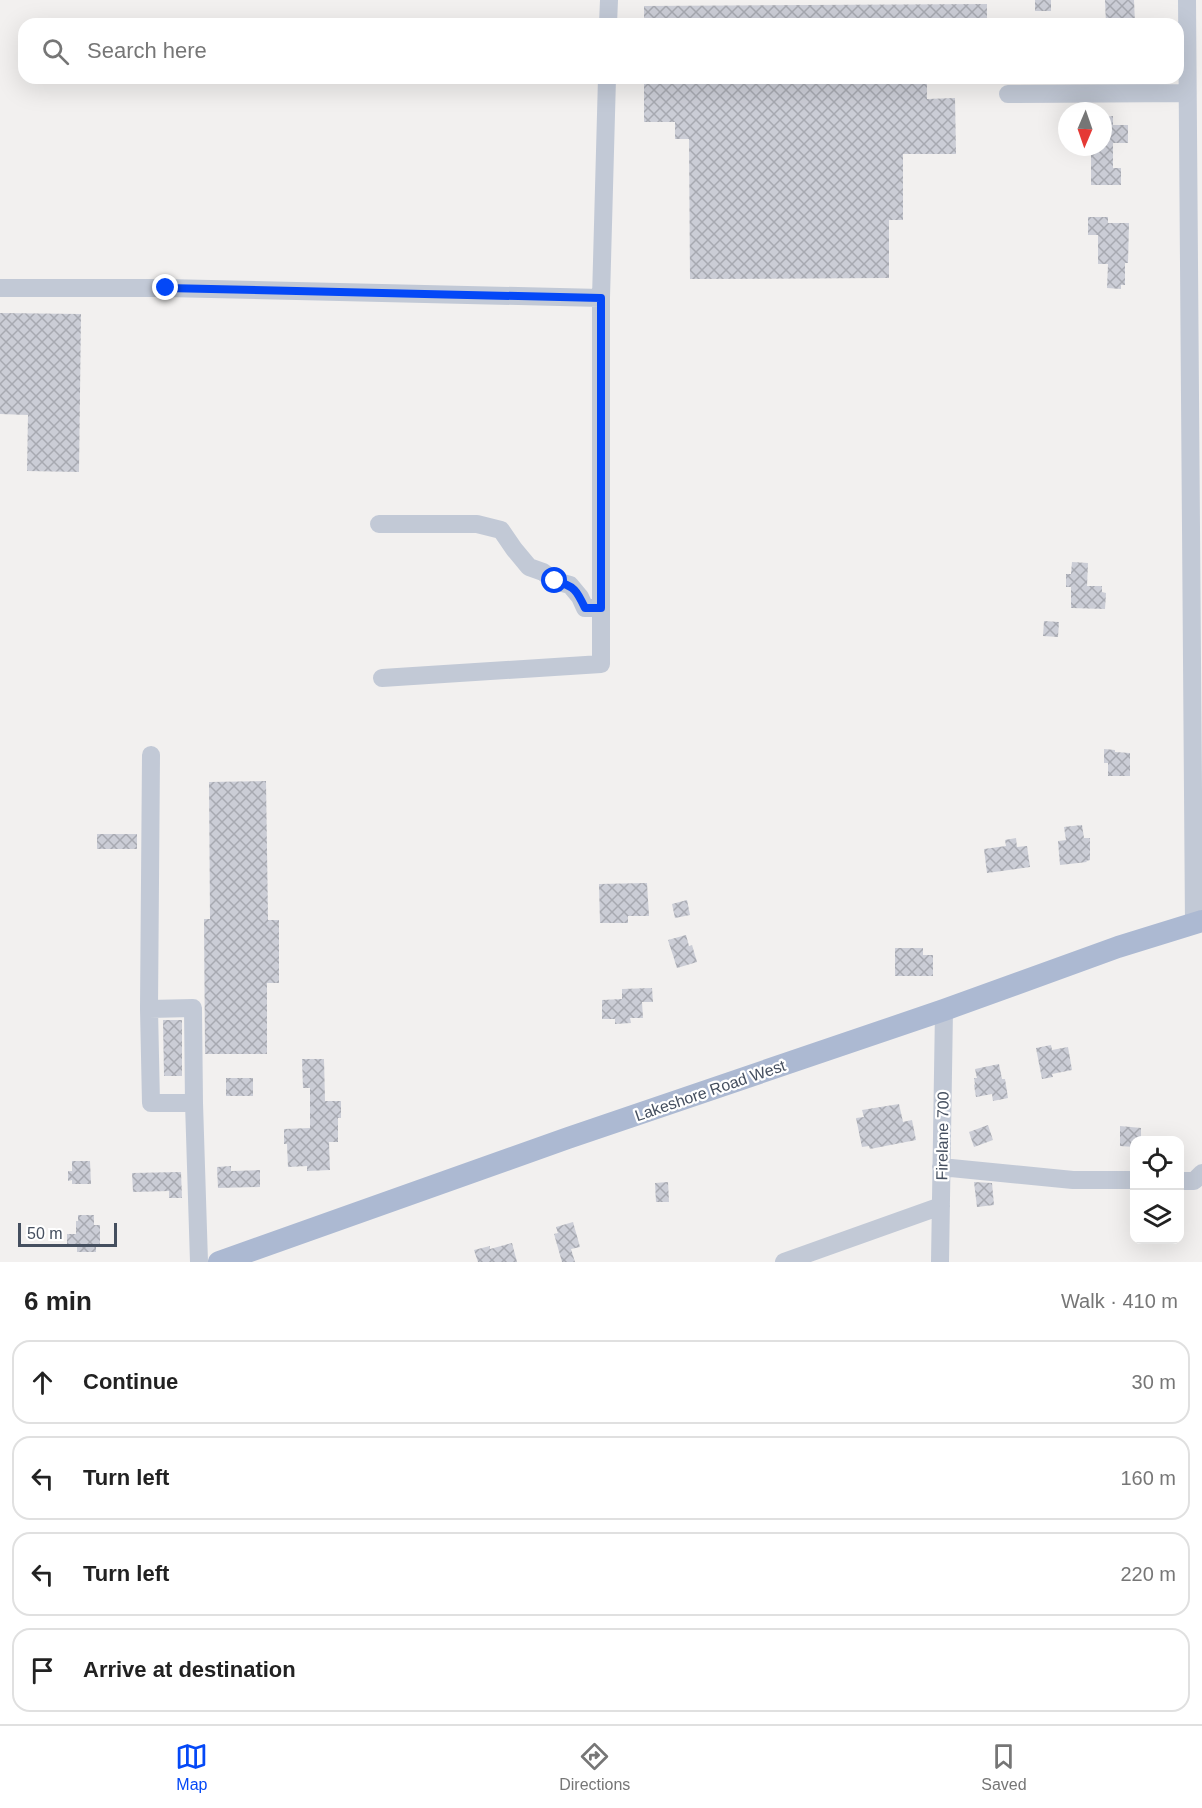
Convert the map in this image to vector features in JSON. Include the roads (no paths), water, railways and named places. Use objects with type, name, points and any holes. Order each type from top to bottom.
[{"type":"main road","name":"Lakeshore Road West","points":[[219,1262],[568,1138],[944,1010],[1118,947],[1198,923]]},
{"type":"street","points":[[608,18],[609,0]]},
{"type":"street","points":[[1187,0],[1198,923]]},
{"type":"street","points":[[382,678],[601,664],[601,298],[607,84]]},
{"type":"street","points":[[1008,94],[1187,93]]},
{"type":"street","points":[[0,288],[166,288],[601,298]]},
{"type":"street","points":[[380,524],[477,524],[501,530],[529,567],[543,572],[555,581],[570,585],[580,597],[585,608],[601,608]]},
{"type":"street","points":[[151,754],[149,1009],[151,1103],[194,1103]]},
{"type":"street","points":[[149,1009],[193,1008],[199,1262]]},
{"type":"street","name":"Firelane 700","points":[[940,1262],[944,1010]]},
{"type":"street","points":[[941,1167],[1073,1180],[1130,1180]]},
{"type":"street","points":[[1184,1181],[1194,1181],[1202,1173]]},
{"type":"street","points":[[784,1262],[941,1206]]}]
